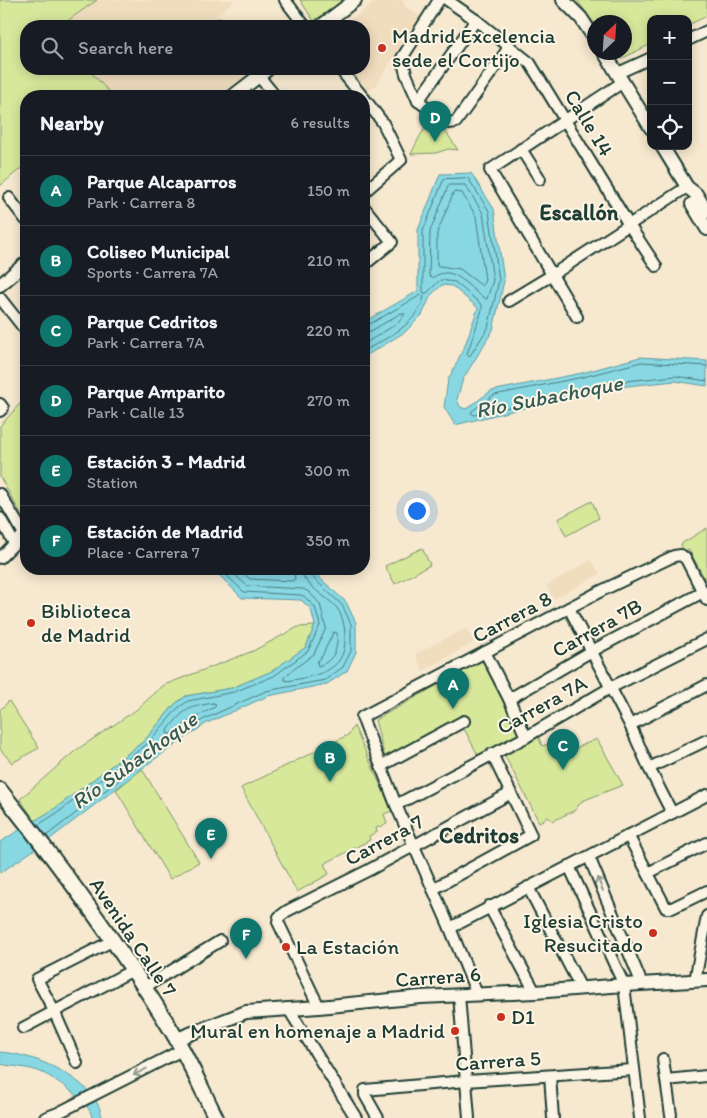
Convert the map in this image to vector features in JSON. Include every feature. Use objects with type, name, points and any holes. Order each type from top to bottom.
[{"type":"main road","name":"Avenida Calle 7","points":[[0,790],[49,852],[145,987],[179,1045],[216,1118]]},
{"type":"street","points":[[285,0],[300,20]]},
{"type":"street","points":[[329,20],[355,0]]},
{"type":"street","points":[[439,0],[402,58],[408,79],[418,101],[449,123],[456,122],[510,46]]},
{"type":"street","name":"Calle 14","points":[[447,0],[476,20],[530,63],[656,266]]},
{"type":"street","points":[[563,0],[581,18],[587,27]]},
{"type":"street","points":[[418,101],[476,20]]},
{"type":"street","points":[[692,38],[707,31]]},
{"type":"street","points":[[609,60],[647,122]]},
{"type":"street","points":[[577,317],[490,170],[566,120],[620,78],[648,60]]},
{"type":"street","points":[[239,90],[256,75]]},
{"type":"street","points":[[262,75],[271,90]]},
{"type":"street","points":[[345,75],[357,90]]},
{"type":"street","points":[[370,106],[383,123],[401,160],[370,187]]},
{"type":"street","points":[[521,149],[540,180]]},
{"type":"street","points":[[664,150],[687,187],[690,199],[707,229]]},
{"type":"street","points":[[509,301],[687,187]]},
{"type":"street","points":[[687,187],[696,194],[707,212]]},
{"type":"street","points":[[9,198],[20,212]]},
{"type":"street","points":[[370,214],[392,242],[370,260]]},
{"type":"street","points":[[0,284],[20,269]]},
{"type":"street","points":[[0,298],[20,323]]},
{"type":"street","points":[[0,494],[20,527]]},
{"type":"street","points":[[0,518],[14,543]]},
{"type":"street","points":[[0,558],[20,538]]},
{"type":"street","name":"Carrera 8","points":[[381,766],[362,716],[569,608],[674,556],[680,555],[686,559],[705,596]]},
{"type":"street","name":"Carrera 7B","points":[[509,699],[592,651],[705,596]]},
{"type":"street","points":[[569,608],[630,725],[672,813]]},
{"type":"street","name":"Carrera 7A","points":[[396,805],[526,737],[610,688],[707,638]]},
{"type":"street","points":[[485,652],[526,737]]},
{"type":"street","points":[[630,725],[707,686]]},
{"type":"street","points":[[464,721],[381,766],[477,994]]},
{"type":"street","points":[[649,768],[707,740]]},
{"type":"street","points":[[433,889],[531,835],[492,754]]},
{"type":"street","name":"Carrera 7","points":[[319,1007],[278,922],[279,917],[510,793]]},
{"type":"street","points":[[450,928],[489,906],[589,857],[707,795]]},
{"type":"street","points":[[628,835],[666,908],[669,909],[707,891]]},
{"type":"street","points":[[648,873],[707,842]]},
{"type":"street","points":[[589,857],[642,984]]},
{"type":"street","points":[[570,866],[624,984],[640,1118]]},
{"type":"street","points":[[528,887],[581,988]]},
{"type":"street","points":[[489,906],[535,992]]},
{"type":"street","points":[[701,981],[707,916]]},
{"type":"street","points":[[77,1063],[54,1011],[37,979],[112,940]]},
{"type":"street","points":[[145,987],[220,941]]},
{"type":"street","points":[[23,1028],[133,970]]},
{"type":"street","name":"Carrera 6","points":[[45,1118],[59,1115],[179,1045],[246,1012],[421,997],[535,992],[624,984],[701,981]]},
{"type":"street","points":[[459,995],[469,1118]]},
{"type":"street","points":[[288,1008],[356,1118]]},
{"type":"street","points":[[663,1059],[671,1115]]},
{"type":"street","name":"Carrera 5","points":[[378,1118],[365,1095],[365,1090],[633,1070]]},
{"type":"street","points":[[550,1076],[553,1118]]},
{"type":"street","points":[[666,1080],[707,1076]]},
{"type":"shaded area","points":[[97,0],[235,0],[211,20],[69,20]]},
{"type":"shaded area","name":"Madrid Excelencia sede el Cortijo","points":[[377,0],[403,0],[405,6],[420,16],[375,87],[366,90],[353,75],[370,75],[370,20],[351,20]]},
{"type":"shaded area","points":[[94,75],[246,75],[227,90],[107,90]]},
{"type":"shaded area","points":[[591,560],[600,574],[554,599],[546,586]]},
{"type":"shaded area","points":[[466,628],[474,642],[423,671],[415,654]]},
{"type":"green space","points":[[0,0],[97,0],[69,20],[20,20],[20,75],[94,75],[107,90],[20,90],[20,169],[0,186]]},
{"type":"green space","points":[[300,0],[344,0],[315,20],[313,20]]},
{"type":"green space","points":[[577,0],[707,0],[707,16],[692,23],[692,15],[647,15],[647,46],[632,54],[632,15],[588,15]]},
{"type":"green space","points":[[430,121],[446,132],[458,150],[448,149],[436,153],[411,154]]},
{"type":"green space","points":[[20,404],[20,512],[0,477],[0,426]]},
{"type":"green space","points":[[592,501],[599,518],[566,536],[558,519]]},
{"type":"green space","points":[[707,528],[707,583],[689,550],[683,551],[681,544]]},
{"type":"green space","points":[[422,548],[430,565],[395,584],[385,566]]},
{"type":"green space","points":[[315,626],[306,647],[273,671],[232,688],[186,696],[175,704],[144,741],[57,807],[35,821],[20,799],[75,751],[136,710],[164,685],[253,651],[298,627]]},
{"type":"green space","points":[[486,658],[524,736],[479,757],[461,723],[386,761],[375,720]]},
{"type":"green space","points":[[9,701],[39,748],[12,763],[0,749],[0,710]]},
{"type":"green space","points":[[354,726],[392,811],[384,814],[387,824],[376,828],[377,832],[369,836],[370,840],[324,864],[329,874],[297,892],[241,788],[348,735]]},
{"type":"green space","points":[[537,733],[542,746],[552,743],[559,755],[597,739],[623,785],[582,801],[575,810],[553,821],[548,817],[539,822],[504,754]]},
{"type":"green space","points":[[142,769],[199,862],[170,879],[116,790]]},
{"type":"water","name":"Río Subachoque","points":[[471,173],[494,209],[504,281],[493,330],[463,379],[457,399],[460,407],[466,409],[491,391],[582,373],[640,357],[707,361],[707,386],[675,381],[627,386],[455,425],[444,407],[448,380],[464,348],[478,308],[452,286],[442,285],[431,295],[422,315],[405,332],[370,353],[370,319],[418,291],[418,230],[440,174]]},
{"type":"water","name":"Río Subachoque","points":[[219,575],[317,575],[346,602],[356,623],[356,652],[347,671],[327,684],[268,696],[207,723],[152,761],[50,839],[0,873],[0,842],[57,807],[144,741],[175,704],[186,696],[232,688],[272,671],[306,647],[315,625],[311,609],[301,600],[242,598]]},
{"type":"water","points":[[0,1052],[38,1060],[74,1078],[93,1096],[102,1118],[92,1118],[86,1105],[80,1099],[43,1073],[28,1068],[0,1064]]},
{"type":"place","name":"Madrid Excelencia sede el Cortijo","points":[[382,48]]},
{"type":"place","name":"Parque Amparito","points":[[435,142]]},
{"type":"place","name":"Biblioteca de Madrid","points":[[31,623]]},
{"type":"place","name":"Parque Alcaparros","points":[[453,709]]},
{"type":"place","name":"Parque Cedritos","points":[[563,770]]},
{"type":"place","name":"Coliseo Municipal","points":[[330,782]]},
{"type":"place","name":"Estación 3 - Madrid","points":[[211,859]]},
{"type":"place","name":"Iglesia Cristo Resucitado","points":[[653,933]]},
{"type":"place","name":"La Estación","points":[[286,947]]},
{"type":"place","name":"Estación de Madrid","points":[[246,959]]},
{"type":"place","name":"D1","points":[[501,1017]]},
{"type":"place","name":"Mural en homenaje a Madrid","points":[[455,1031]]},
{"type":"district","name":"Escallón","points":[[579,212]]},
{"type":"district","name":"Cedritos","points":[[479,835]]}]
